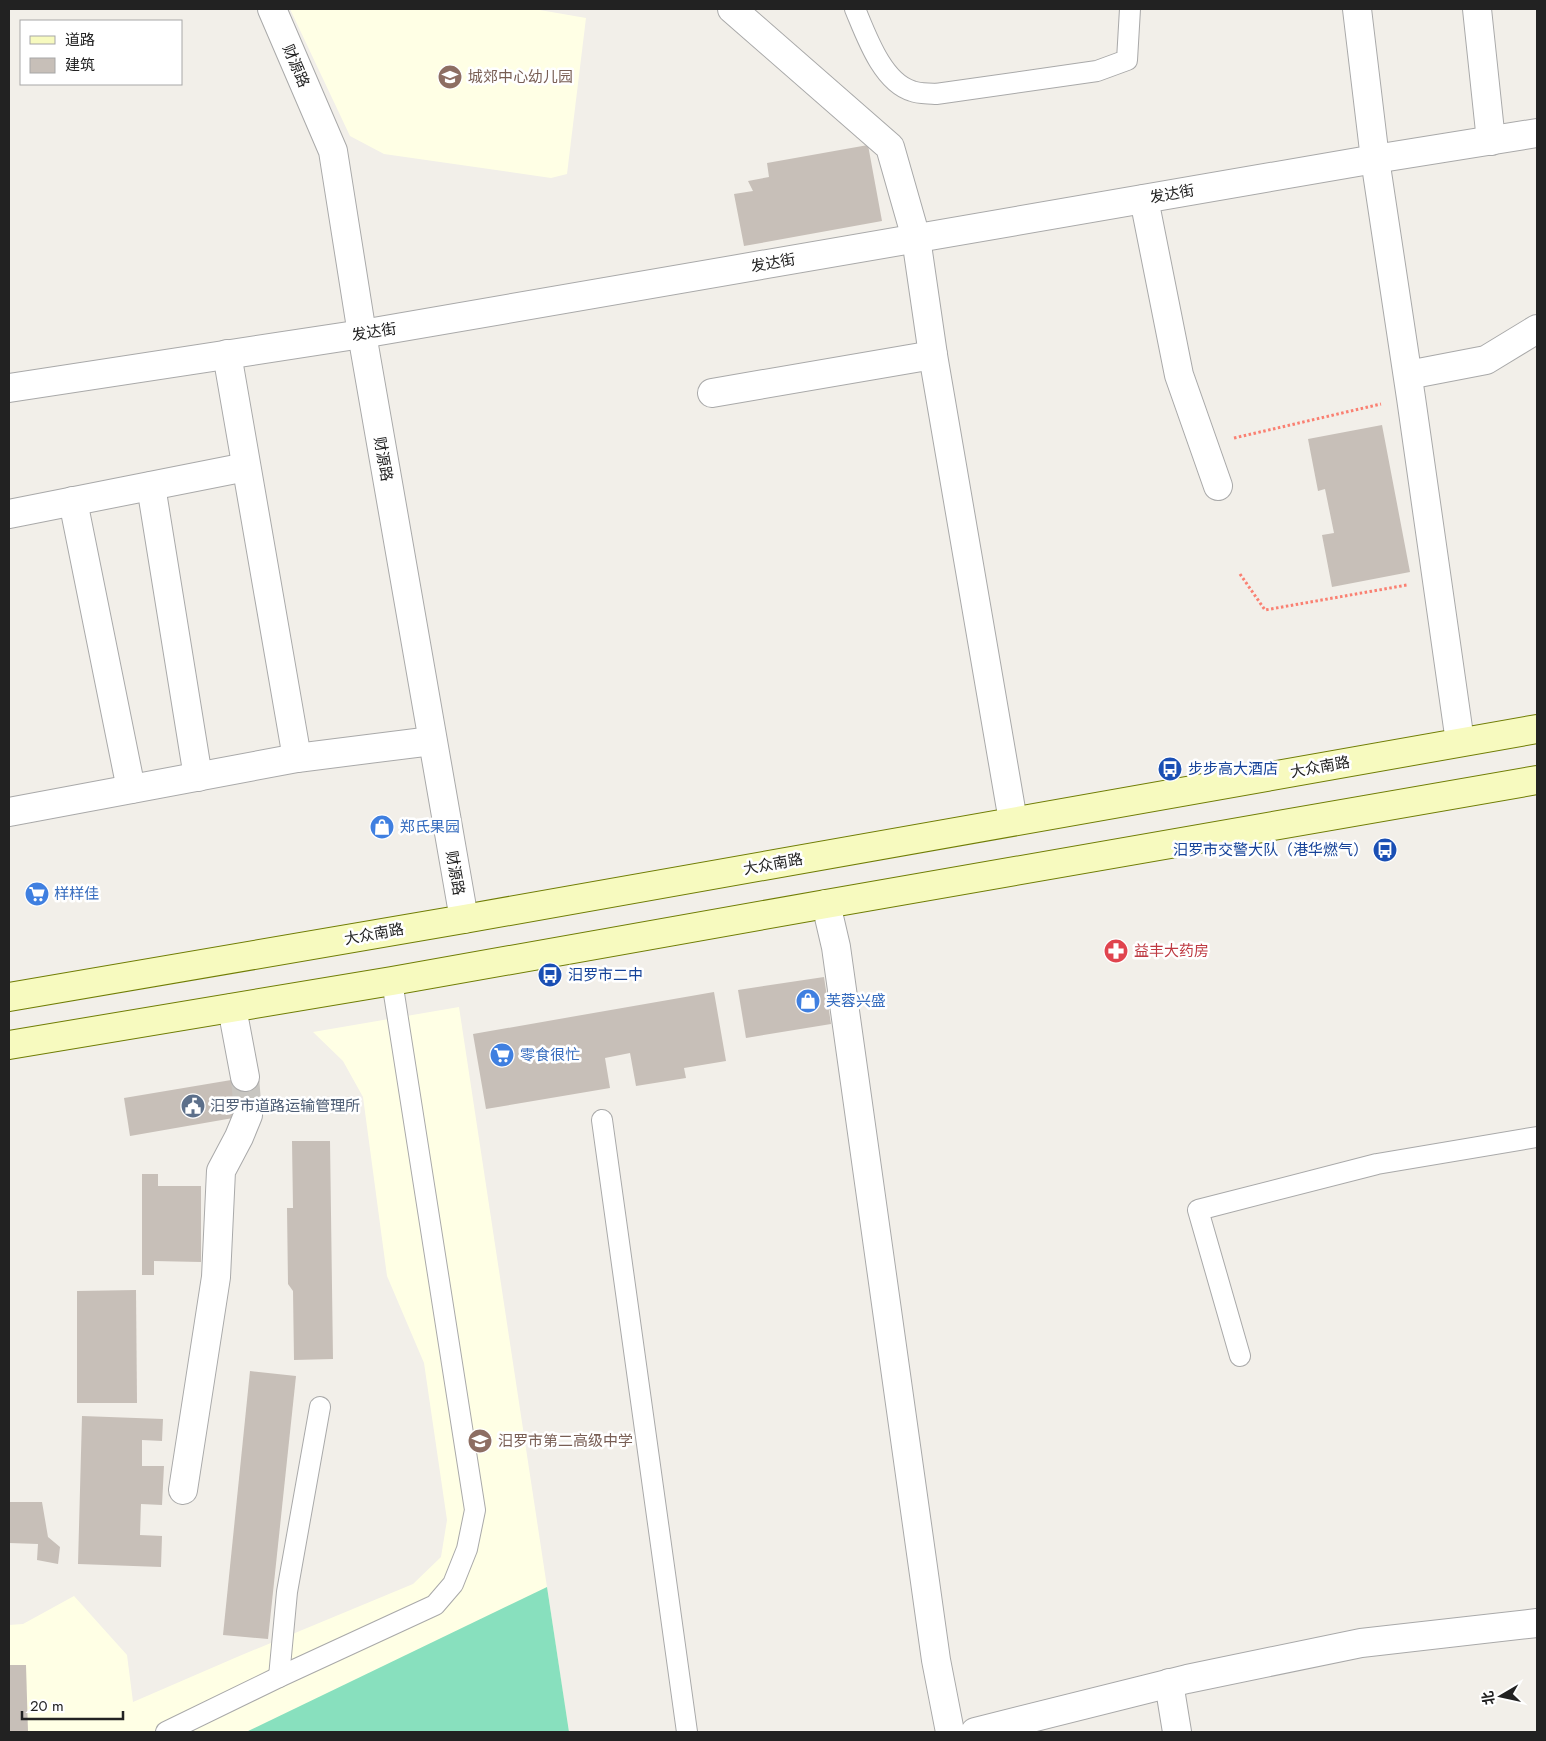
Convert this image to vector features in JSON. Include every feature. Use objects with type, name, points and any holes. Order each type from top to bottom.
[{"type":"main road","points":[[1502,736],[1537,714]]},
{"type":"main road","name":"大众南路","points":[[9,997],[464,919],[1537,729]]},
{"type":"main road","points":[[9,1045],[392,981],[1537,780]]},
{"type":"main road","points":[[1506,786],[1537,788]]},
{"type":"street","name":"财源路","points":[[272,9],[333,151],[362,334],[464,919]]},
{"type":"street","points":[[732,9],[890,147],[916,238],[932,355],[1013,821]]},
{"type":"street","points":[[1357,9],[1374,159],[1460,742]]},
{"type":"street","points":[[1477,9],[1490,141]]},
{"type":"street","name":"发达街","points":[[9,388],[362,334],[1374,159],[1537,133]]},
{"type":"street","points":[[1144,199],[1179,376],[1218,486]]},
{"type":"street","points":[[1409,386],[1486,360],[1537,329]]},
{"type":"street","points":[[228,354],[297,758]]},
{"type":"street","points":[[712,393],[932,355]]},
{"type":"street","points":[[9,514],[246,467]]},
{"type":"street","points":[[151,486],[198,777]]},
{"type":"street","points":[[73,501],[131,789]]},
{"type":"street","points":[[9,812],[297,758],[432,741]]},
{"type":"street","points":[[826,904],[836,946],[936,1660],[950,1732]]},
{"type":"street","points":[[232,1008],[245,1077]]},
{"type":"street","points":[[183,1490],[216,1277],[221,1171],[240,1137],[248,1115]]},
{"type":"street","points":[[975,1732],[1168,1683],[1361,1643],[1537,1623]]},
{"type":"street","points":[[1168,1683],[1177,1732]]},
{"type":"lane","points":[[855,9],[874,54],[894,80],[911,91],[936,94],[1098,71],[1127,60],[1130,9]]},
{"type":"lane","points":[[166,1732],[435,1605],[453,1584],[467,1549],[475,1510],[392,981]]},
{"type":"lane","points":[[602,1120],[687,1732]]},
{"type":"lane","points":[[1240,1356],[1198,1210],[1378,1164],[1537,1137]]},
{"type":"lane","points":[[279,1677],[287,1592],[320,1407]]},
{"type":"path","points":[[1204,445],[1409,386]]},
{"type":"path","points":[[1240,574],[1265,610],[1437,580]]},
{"type":"shaded area","name":"城郊中心幼儿园","points":[[290,9],[534,9],[586,18],[567,174],[551,178],[384,154],[350,136]]},
{"type":"shaded area","name":"汨罗市第二高级中学","points":[[459,1007],[569,1732],[9,1732],[9,1625],[23,1624],[74,1596],[127,1655],[133,1702],[413,1584],[441,1557],[447,1520],[424,1363],[387,1276],[363,1097],[343,1061],[313,1032]]},
{"type":"green space","points":[[547,1587],[569,1732],[246,1732]]},
{"type":"building","points":[[868,145],[882,221],[744,246],[734,194],[753,191],[748,181],[769,177],[767,163]]},
{"type":"building","points":[[1382,425],[1410,572],[1332,587],[1322,535],[1334,533],[1325,489],[1318,491],[1308,439]]},
{"type":"building","points":[[824,977],[831,1024],[746,1038],[738,990]]},
{"type":"building","points":[[714,992],[726,1061],[684,1068],[686,1078],[636,1086],[630,1053],[605,1058],[610,1088],[486,1109],[473,1034]]},
{"type":"building","name":"汨罗市道路运输管理所","points":[[255,1076],[261,1113],[130,1136],[124,1098]]},
{"type":"building","points":[[292,1141],[330,1141],[333,1359],[294,1360],[293,1291],[288,1284],[287,1208],[293,1208]]},
{"type":"building","points":[[142,1174],[158,1174],[158,1186],[201,1186],[201,1262],[154,1261],[154,1275],[142,1275]]},
{"type":"building","points":[[136,1290],[137,1403],[77,1403],[77,1291]]},
{"type":"building","points":[[250,1371],[296,1376],[268,1639],[223,1635]]},
{"type":"building","points":[[82,1416],[163,1419],[162,1441],[142,1440],[142,1466],[164,1466],[162,1505],[141,1504],[140,1535],[162,1536],[161,1567],[78,1564]]},
{"type":"building","points":[[9,1502],[42,1502],[48,1537],[60,1547],[58,1564],[37,1560],[38,1544],[9,1543]]},
{"type":"building","points":[[9,1665],[26,1665],[28,1732],[9,1732]]},
{"type":"tunnel","points":[[245,1077],[248,1115]]},
{"type":"place","name":"城郊中心幼儿园","points":[[450,77]]},
{"type":"place","name":"步步高大酒店","points":[[1170,769]]},
{"type":"place","name":"郑氏果园","points":[[382,827]]},
{"type":"place","name":"汨罗市交警大队（港华燃气）","points":[[1385,850]]},
{"type":"place","name":"样样佳","points":[[37,894]]},
{"type":"place","name":"益丰大药房","points":[[1116,951]]},
{"type":"place","name":"汨罗市二中","points":[[550,975]]},
{"type":"place","name":"芙蓉兴盛","points":[[808,1001]]},
{"type":"place","name":"零食很忙","points":[[502,1055]]},
{"type":"place","name":"汨罗市道路运输管理所","points":[[193,1106]]},
{"type":"place","name":"汨罗市第二高级中学","points":[[480,1441]]}]
